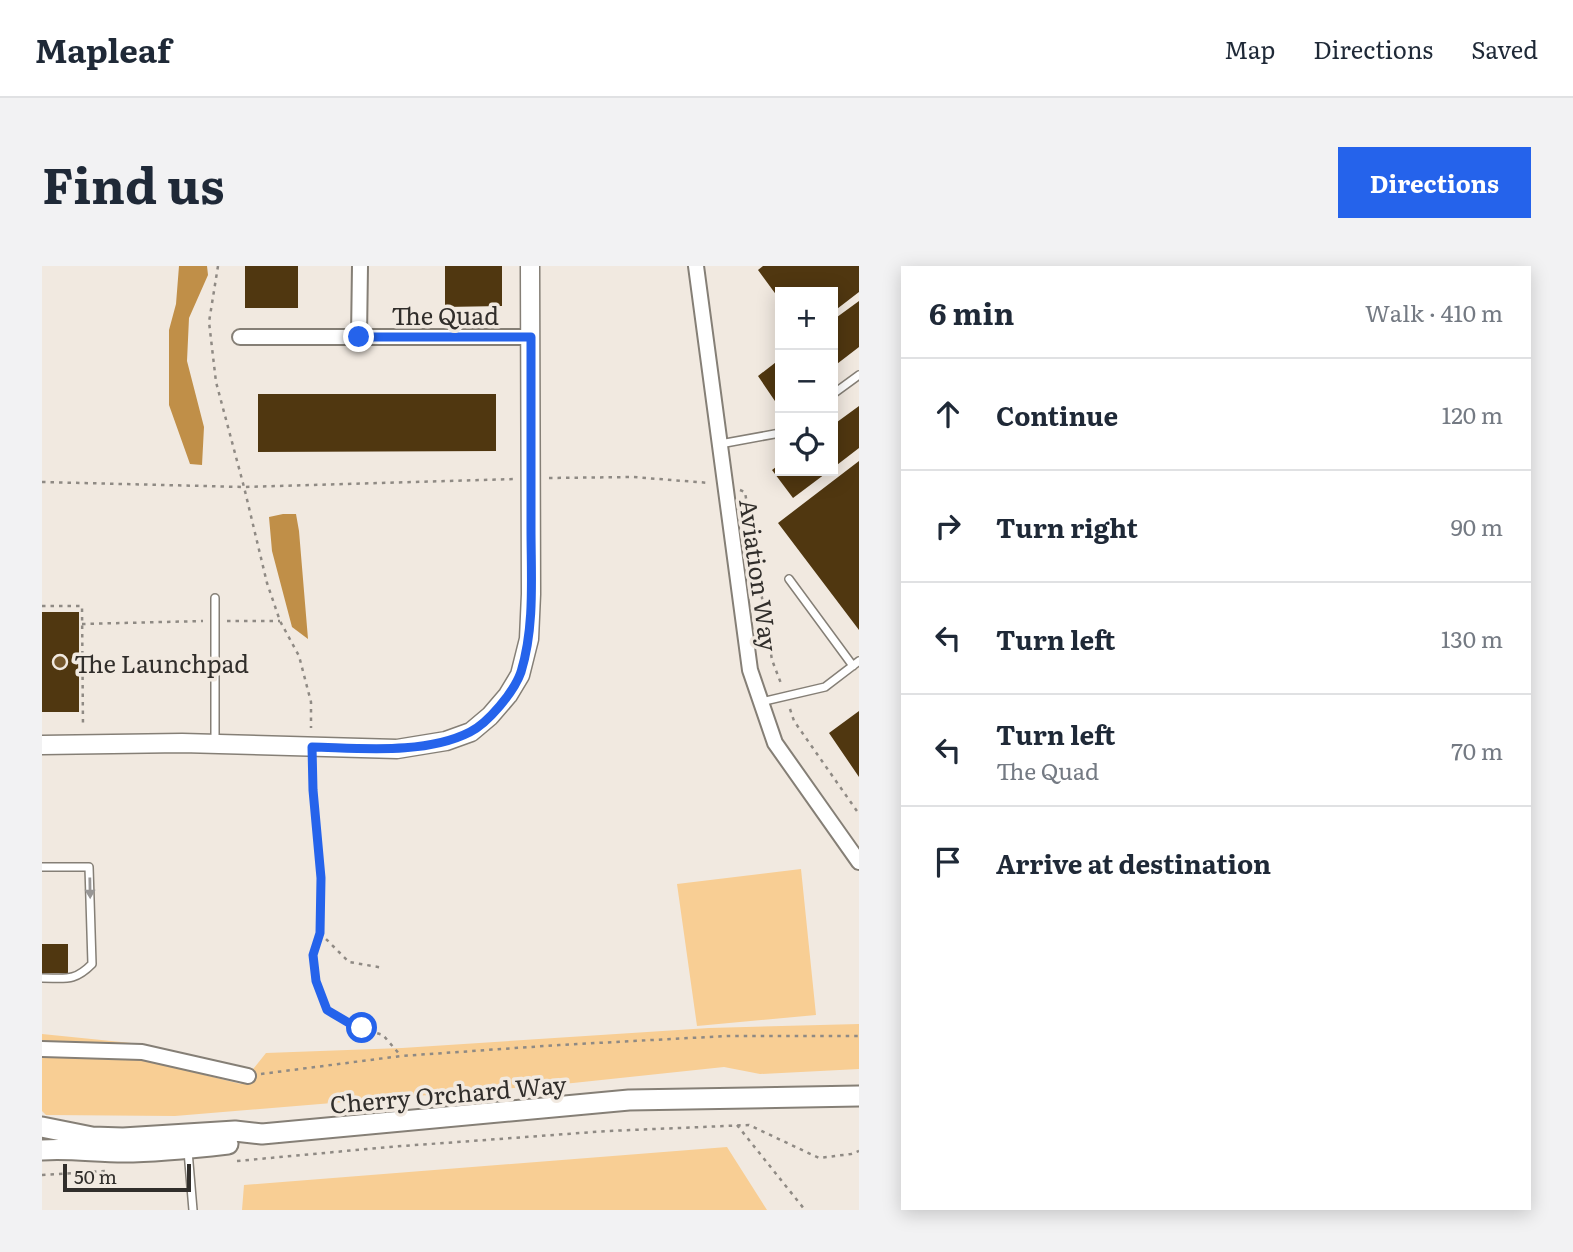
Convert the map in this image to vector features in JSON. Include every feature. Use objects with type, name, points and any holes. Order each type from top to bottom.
[{"type":"main road","name":"Cherry Orchard Way","points":[[42,1127],[92,1137],[123,1138],[235,1131],[262,1134],[629,1100],[859,1096]]},
{"type":"main road","points":[[42,1150],[68,1148],[128,1152],[188,1148],[236,1143],[262,1134]]},
{"type":"street","name":"The Quad","points":[[359,337],[360,266]]},
{"type":"street","points":[[42,745],[215,744],[397,749],[446,741],[471,732],[490,716],[508,695],[520,675],[528,639],[531,594],[530,266]]},
{"type":"street","name":"Aviation Way","points":[[696,266],[750,670],[775,743],[859,862]]},
{"type":"street","name":"The Quad","points":[[240,337],[531,337]]},
{"type":"street","points":[[42,1049],[142,1052],[248,1076]]},
{"type":"lane","points":[[838,390],[859,375]]},
{"type":"lane","points":[[720,444],[775,434]]},
{"type":"lane","points":[[761,702],[825,687],[856,664],[789,579]]},
{"type":"lane","points":[[215,598],[215,744]]},
{"type":"lane","points":[[42,867],[89,867],[92,947],[92,964],[81,975],[70,979],[42,978]]},
{"type":"lane","points":[[188,1148],[192,1210]]},
{"type":"path","points":[[218,266],[209,322],[216,382],[267,583],[280,621],[299,656],[311,702],[313,790],[321,878],[320,933],[313,955],[316,981],[327,1010],[354,1026],[383,1035],[401,1056]]},
{"type":"path","points":[[42,482],[244,487],[633,477],[725,485],[745,492],[772,660],[794,721],[859,814]]},
{"type":"path","points":[[42,606],[82,606],[83,744]]},
{"type":"path","points":[[82,624],[280,621]]},
{"type":"path","points":[[320,933],[349,962],[384,968]]},
{"type":"path","points":[[248,1076],[401,1056],[559,1045],[727,1036],[859,1036]]},
{"type":"path","points":[[229,1162],[608,1131],[737,1125],[750,1125],[819,1158],[859,1151]]},
{"type":"path","points":[[737,1125],[805,1210]]},
{"type":"path","points":[[42,1175],[109,1171]]},
{"type":"shaded area","points":[[179,266],[207,266],[208,275],[189,318],[187,361],[204,427],[202,465],[190,464],[169,405],[169,330],[176,304]]},
{"type":"shaded area","points":[[296,514],[308,639],[292,627],[272,551],[269,517]]},
{"type":"shaded area","points":[[801,869],[816,1015],[697,1026],[677,884]]},
{"type":"shaded area","points":[[859,1024],[859,1069],[760,1074],[724,1067],[573,1083],[175,1116],[46,1115],[42,1111],[42,1034],[131,1043],[145,1060],[241,1084],[266,1053],[402,1048],[709,1028]]},
{"type":"shaded area","points":[[727,1147],[767,1210],[242,1210],[244,1185]]},
{"type":"building","points":[[245,266],[298,266],[298,308],[245,308]]},
{"type":"building","points":[[445,266],[502,266],[502,306],[445,307]]},
{"type":"building","points":[[763,266],[859,266],[859,292],[838,308],[838,287],[775,287],[775,293],[758,270]]},
{"type":"building","points":[[859,301],[859,347],[838,363],[838,350],[838,316]]},
{"type":"building","points":[[775,363],[775,401],[758,376]]},
{"type":"building","points":[[258,394],[496,394],[496,451],[258,452]]},
{"type":"building","points":[[859,406],[859,448],[838,464],[838,421]]},
{"type":"building","points":[[859,461],[859,630],[778,523]]},
{"type":"building","points":[[776,476],[822,476],[793,498]]},
{"type":"building","name":"The Launchpad","points":[[42,612],[79,612],[79,712],[42,712]]},
{"type":"building","points":[[859,711],[859,777],[829,733]]},
{"type":"building","points":[[42,944],[68,944],[68,973],[42,973]]},
{"type":"place","name":"The Launchpad","points":[[60,662]]},
{"type":"route","points":[[359,337],[531,337],[531,594],[528,639],[520,675],[508,695],[490,716],[471,732],[446,741],[397,749],[312,747],[321,878],[320,933],[313,955],[316,981],[327,1010],[362,1028]]}]
